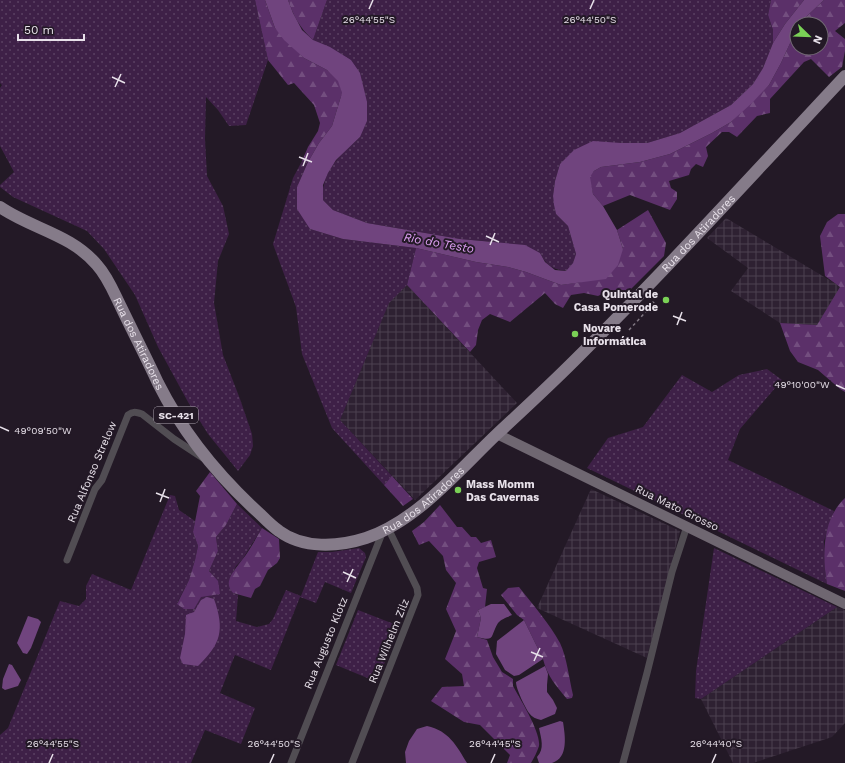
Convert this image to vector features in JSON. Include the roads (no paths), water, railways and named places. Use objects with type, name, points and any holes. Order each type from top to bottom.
[{"type":"main road","name":"Rua dos Atiradores","points":[[0,207],[15,216],[62,237],[81,250],[96,263],[110,283],[168,403],[184,428],[209,461],[260,515],[279,531],[289,537],[304,542],[332,544],[357,540],[385,530],[426,502],[575,360],[642,292],[845,76]]},
{"type":"street","name":"Rua Alfonso Strelow","points":[[67,560],[95,489],[102,480],[128,415],[132,412],[142,414],[179,442],[209,461]]},
{"type":"street","name":"Rua Mato Grosso","points":[[497,434],[845,604]]},
{"type":"street","points":[[623,763],[646,680],[672,572],[687,526]]},
{"type":"street","name":"Rua Augusto Klotz","points":[[291,763],[385,530]]},
{"type":"street","name":"Rua Wilhelm Zilz","points":[[352,763],[418,595],[417,588],[385,530]]},
{"type":"water","name":"Rio do Testo","points":[[265,0],[288,0],[302,30],[313,40],[330,47],[351,60],[360,73],[367,102],[367,121],[360,137],[336,160],[323,185],[323,200],[333,210],[367,223],[460,239],[525,245],[540,253],[545,262],[555,270],[566,271],[573,263],[576,254],[568,226],[556,214],[554,205],[553,196],[555,181],[560,164],[574,150],[593,141],[647,143],[680,133],[731,105],[753,84],[763,68],[773,43],[789,19],[789,46],[769,85],[731,122],[670,154],[640,162],[601,167],[594,171],[590,177],[593,194],[603,206],[617,230],[623,249],[618,265],[606,279],[561,285],[508,267],[476,262],[416,248],[343,239],[310,229],[297,209],[297,187],[308,162],[319,143],[332,126],[342,93],[338,81],[327,70],[304,58],[284,40],[275,28]]},
{"type":"water","points":[[804,0],[824,0],[807,16],[791,16]]},
{"type":"water","points":[[207,597],[214,599],[219,619],[219,636],[212,651],[198,666],[183,664],[180,658],[185,634],[186,615],[194,612],[201,600]]},
{"type":"water","points":[[491,604],[504,604],[512,615],[498,623],[492,637],[487,639],[477,637],[481,618],[478,610]]},
{"type":"water","points":[[28,616],[38,619],[41,622],[31,648],[27,654],[23,653],[17,643]]},
{"type":"water","points":[[524,620],[543,659],[519,675],[514,676],[505,670],[496,654],[497,641]]},
{"type":"water","points":[[9,664],[12,665],[21,680],[18,686],[5,690],[2,688],[3,679]]},
{"type":"water","points":[[545,666],[548,674],[547,692],[557,708],[555,714],[541,720],[534,718],[529,713],[519,693],[516,682]]},
{"type":"water","points":[[560,721],[563,722],[565,733],[565,746],[561,756],[552,763],[539,763],[537,757],[541,750],[542,743],[539,728]]},
{"type":"water","points":[[427,726],[435,728],[446,735],[467,763],[406,763],[405,752],[409,741],[417,729]]},
{"type":"place","name":"Quintal de Casa Pomerode","points":[[666,300]]},
{"type":"place","name":"Novare Informática","points":[[575,334]]},
{"type":"place","name":"Mass Momm Das Cavernas","points":[[458,490]]}]
